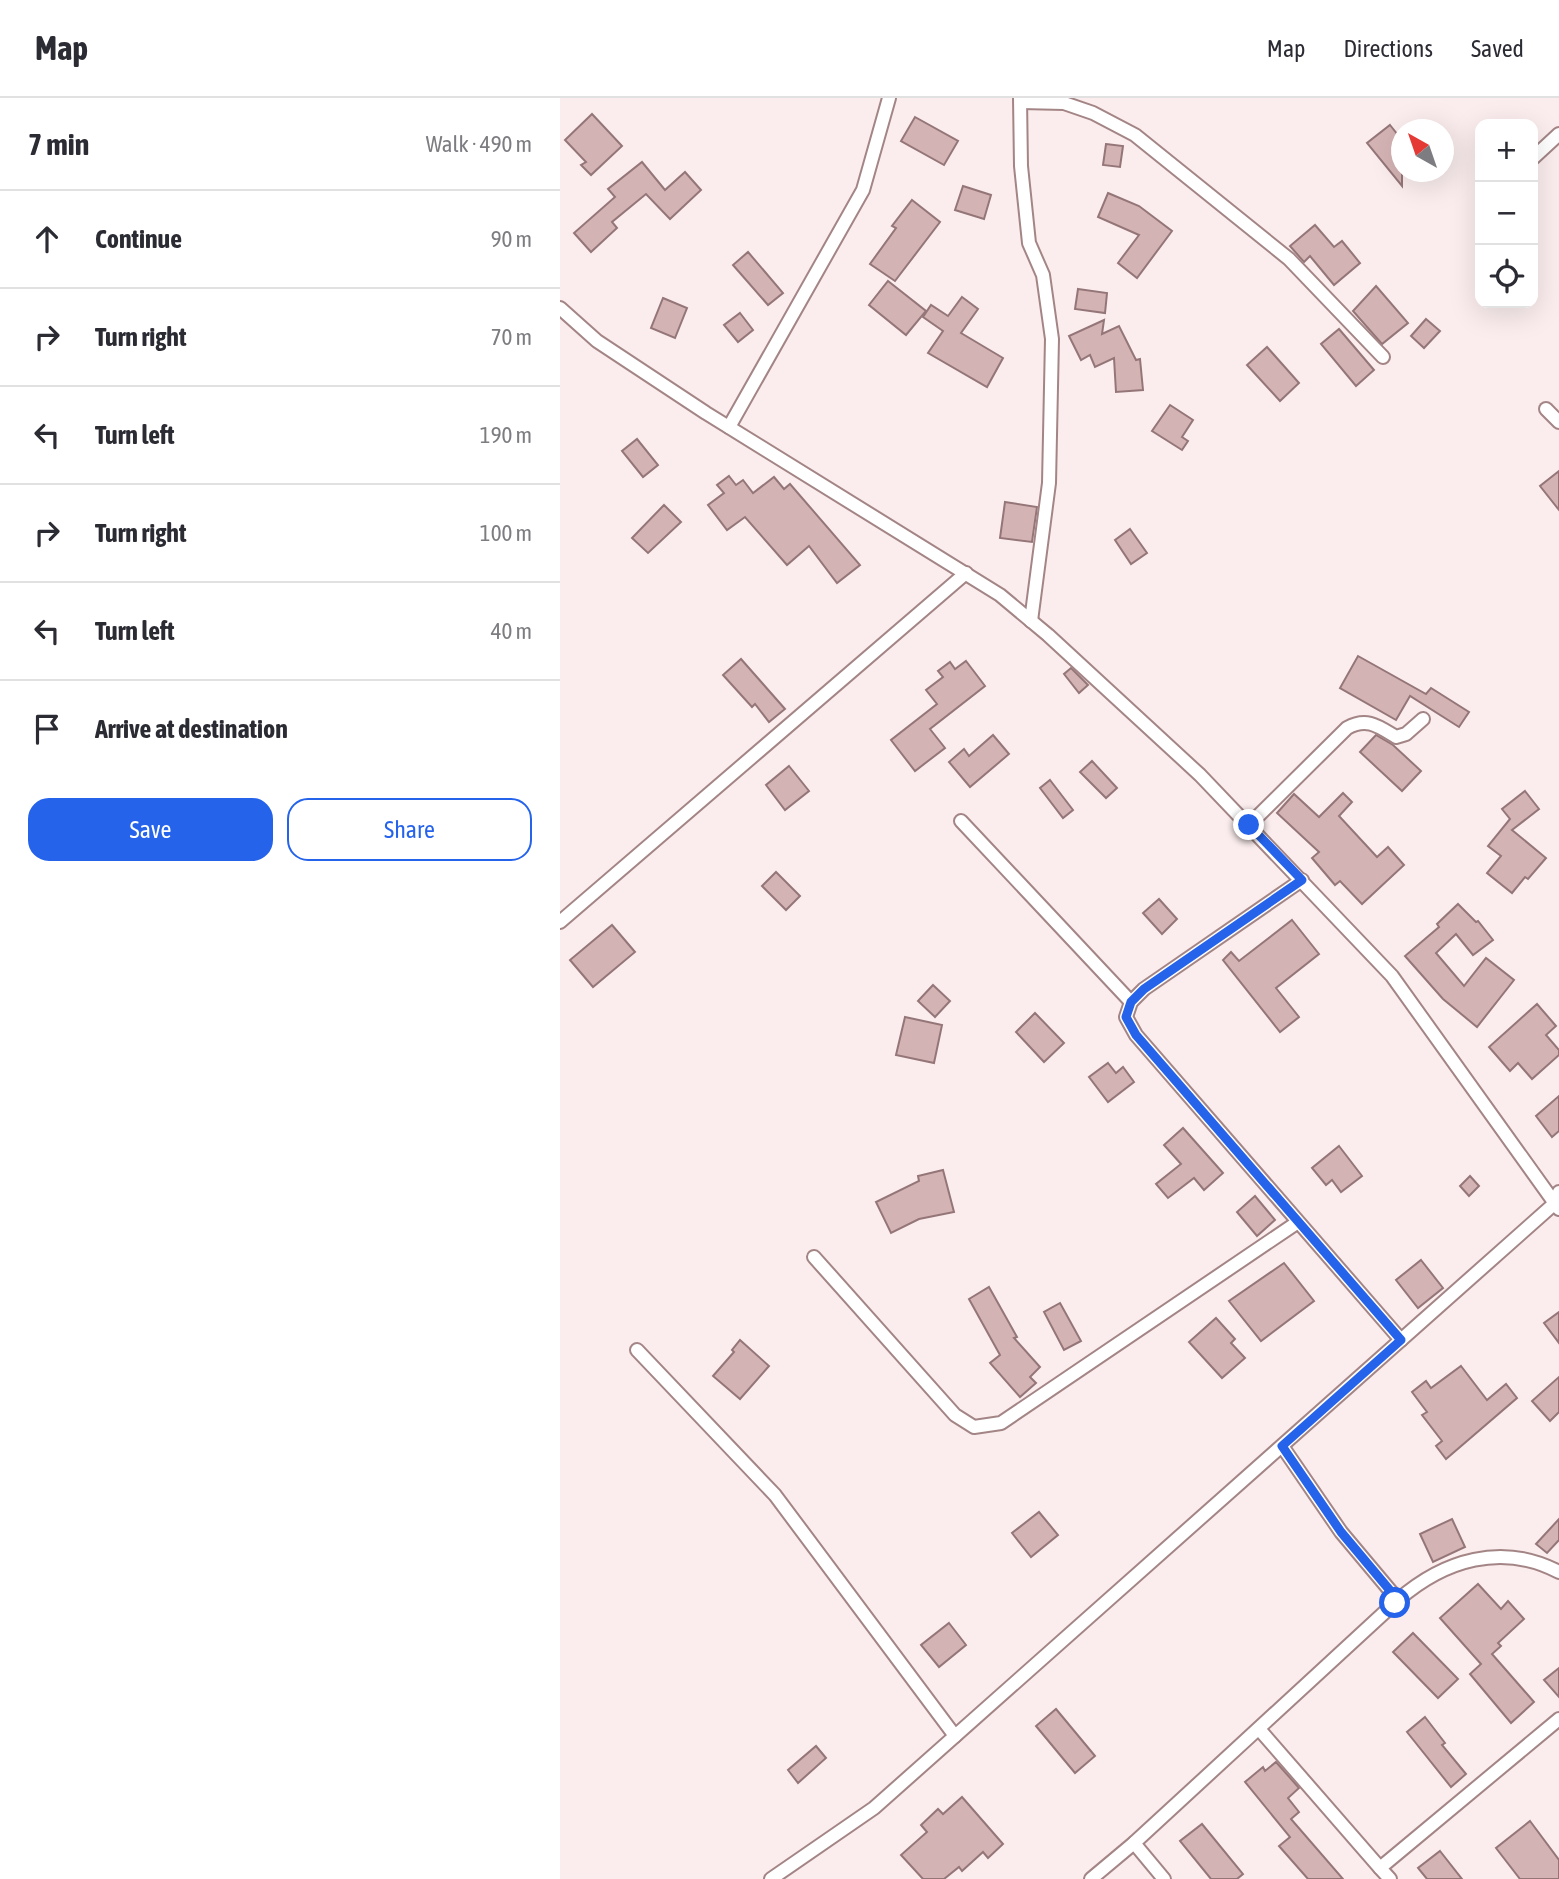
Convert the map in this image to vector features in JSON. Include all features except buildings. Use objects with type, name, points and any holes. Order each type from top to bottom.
[{"type":"street","points":[[729,427],[863,190],[889,98]]},
{"type":"street","points":[[1031,621],[1049,484],[1052,339],[1042,275],[1029,243],[1021,166],[1020,100],[1064,103],[1093,113],[1135,135],[1289,259],[1383,357]]},
{"type":"street","points":[[1538,153],[1559,134]]},
{"type":"street","points":[[560,308],[597,341],[729,427],[966,573],[1000,595],[1031,621],[1200,775],[1392,976],[1557,1202],[874,1808],[771,1879]]},
{"type":"street","points":[[1546,409],[1559,422]]},
{"type":"street","points":[[560,922],[966,573]]},
{"type":"street","points":[[1249,825],[1347,728],[1360,721],[1374,724],[1396,737],[1406,734],[1423,719]]},
{"type":"street","points":[[961,821],[1131,1002]]},
{"type":"street","points":[[1302,880],[1144,989],[1131,1002],[1126,1017],[1136,1035],[1401,1340]]},
{"type":"street","points":[[814,1257],[955,1415],[974,1427],[1002,1423],[1298,1222]]},
{"type":"street","points":[[637,1350],[775,1495],[955,1736]]},
{"type":"street","points":[[1282,1446],[1341,1532],[1398,1600]]},
{"type":"street","points":[[1091,1879],[1134,1843],[1420,1580],[1462,1561],[1501,1557],[1543,1564],[1559,1572]]},
{"type":"street","points":[[1380,1867],[1463,1802],[1559,1718]]},
{"type":"street","points":[[1259,1729],[1390,1879]]},
{"type":"street","points":[[1134,1843],[1164,1879]]},
{"type":"route","points":[[1249,825],[1302,880],[1144,989],[1131,1002],[1126,1017],[1136,1035],[1401,1340],[1282,1446],[1341,1532],[1369,1569],[1398,1600],[1395,1603]]}]
